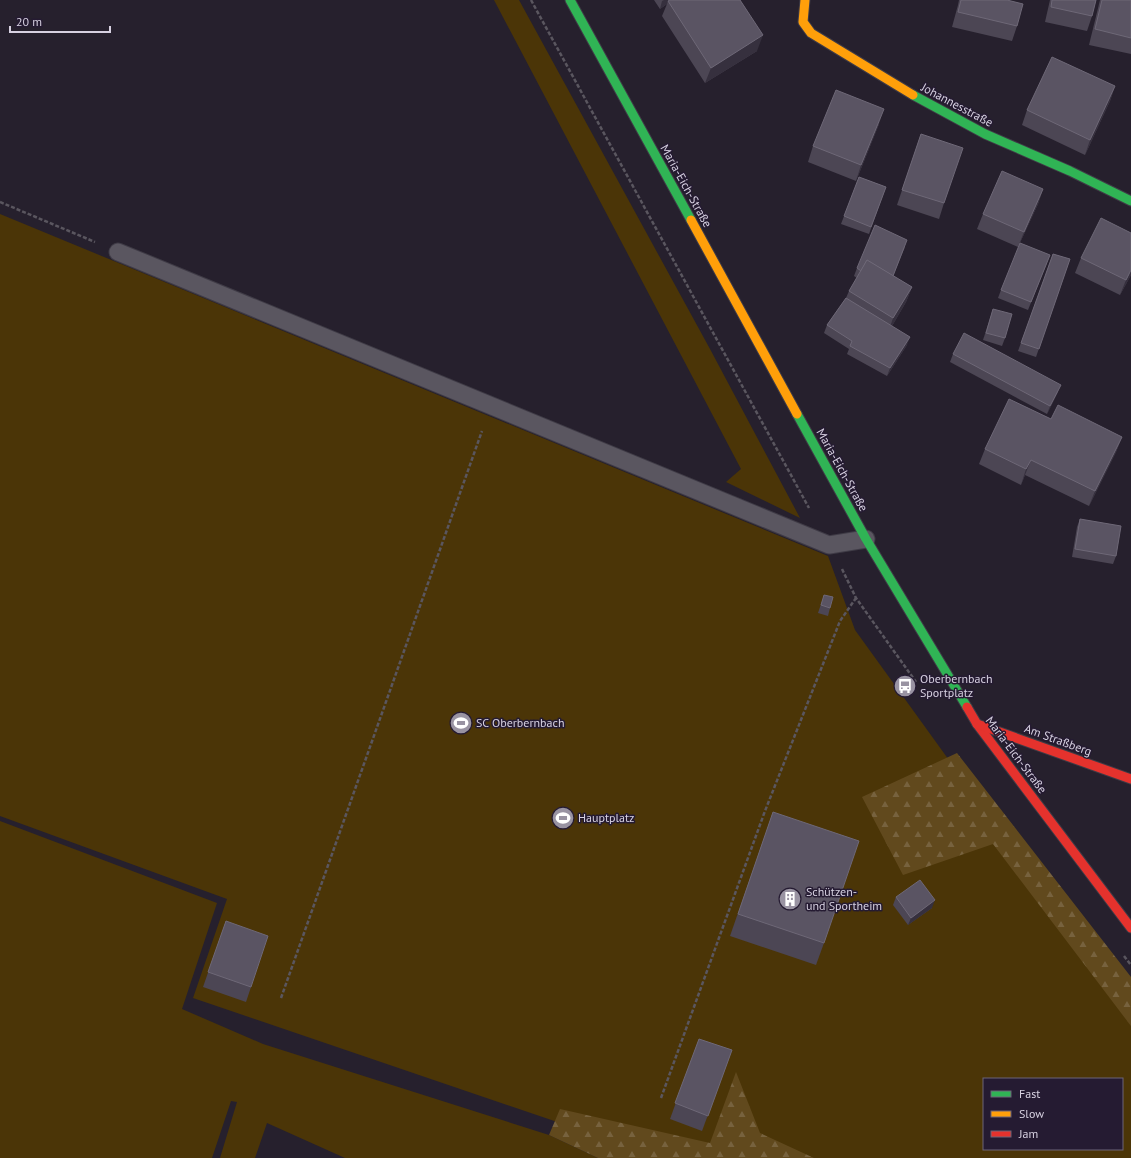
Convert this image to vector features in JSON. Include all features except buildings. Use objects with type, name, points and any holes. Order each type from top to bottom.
[{"type":"main road","name":"Maria-Eich-Straße","points":[[570,0],[866,539],[978,724],[1131,928]]},
{"type":"main road","name":"Johannesstraße","points":[[805,0],[803,22],[812,33],[896,85],[985,134],[1070,171],[1131,200]]},
{"type":"main road","name":"Am Straßberg","points":[[978,724],[1131,779]]},
{"type":"lane","points":[[118,252],[491,404],[829,545],[866,539]]},
{"type":"path","points":[[531,0],[829,545]]},
{"type":"path","points":[[0,202],[118,252]]},
{"type":"path","points":[[281,998],[491,404]]},
{"type":"path","points":[[660,1098],[765,811],[840,621],[856,598]]},
{"type":"shaded area","points":[[494,0],[519,0],[710,349],[800,518],[726,482],[741,469]]},
{"type":"shaded area","name":"SC Oberbernbach","points":[[0,214],[828,556],[855,630],[1131,1012],[1131,1158],[663,1158],[193,998],[227,899],[0,816]]},
{"type":"shaded area","points":[[0,821],[217,903],[182,1009],[263,1044],[549,1135],[598,1158],[345,1158],[267,1123],[255,1158],[220,1158],[237,1102],[231,1101],[212,1158],[0,1158]]},
{"type":"green space","points":[[957,753],[1131,977],[1131,1026],[993,844],[903,875],[862,797]]},
{"type":"green space","points":[[736,1072],[760,1133],[814,1158],[598,1158],[549,1135],[560,1109],[710,1143]]},
{"type":"traffic: fast","points":[[570,0],[691,220]]},
{"type":"traffic: fast","points":[[913,95],[985,134],[1070,171],[1131,201]]},
{"type":"traffic: fast","points":[[797,414],[866,539],[967,707]]},
{"type":"traffic: slow","points":[[805,0],[803,22],[811,33],[913,95]]},
{"type":"traffic: slow","points":[[691,220],[797,414]]},
{"type":"traffic: jam","points":[[967,707],[977,724],[1131,928]]},
{"type":"traffic: jam","points":[[977,724],[1131,779]]},
{"type":"place","name":"Oberbernbach Sportplatz","points":[[905,686]]},
{"type":"place","name":"SC Oberbernbach","points":[[461,723]]},
{"type":"place","name":"Hauptplatz","points":[[563,818]]},
{"type":"place","name":"Schützen- und Sportheim","points":[[790,899]]}]
